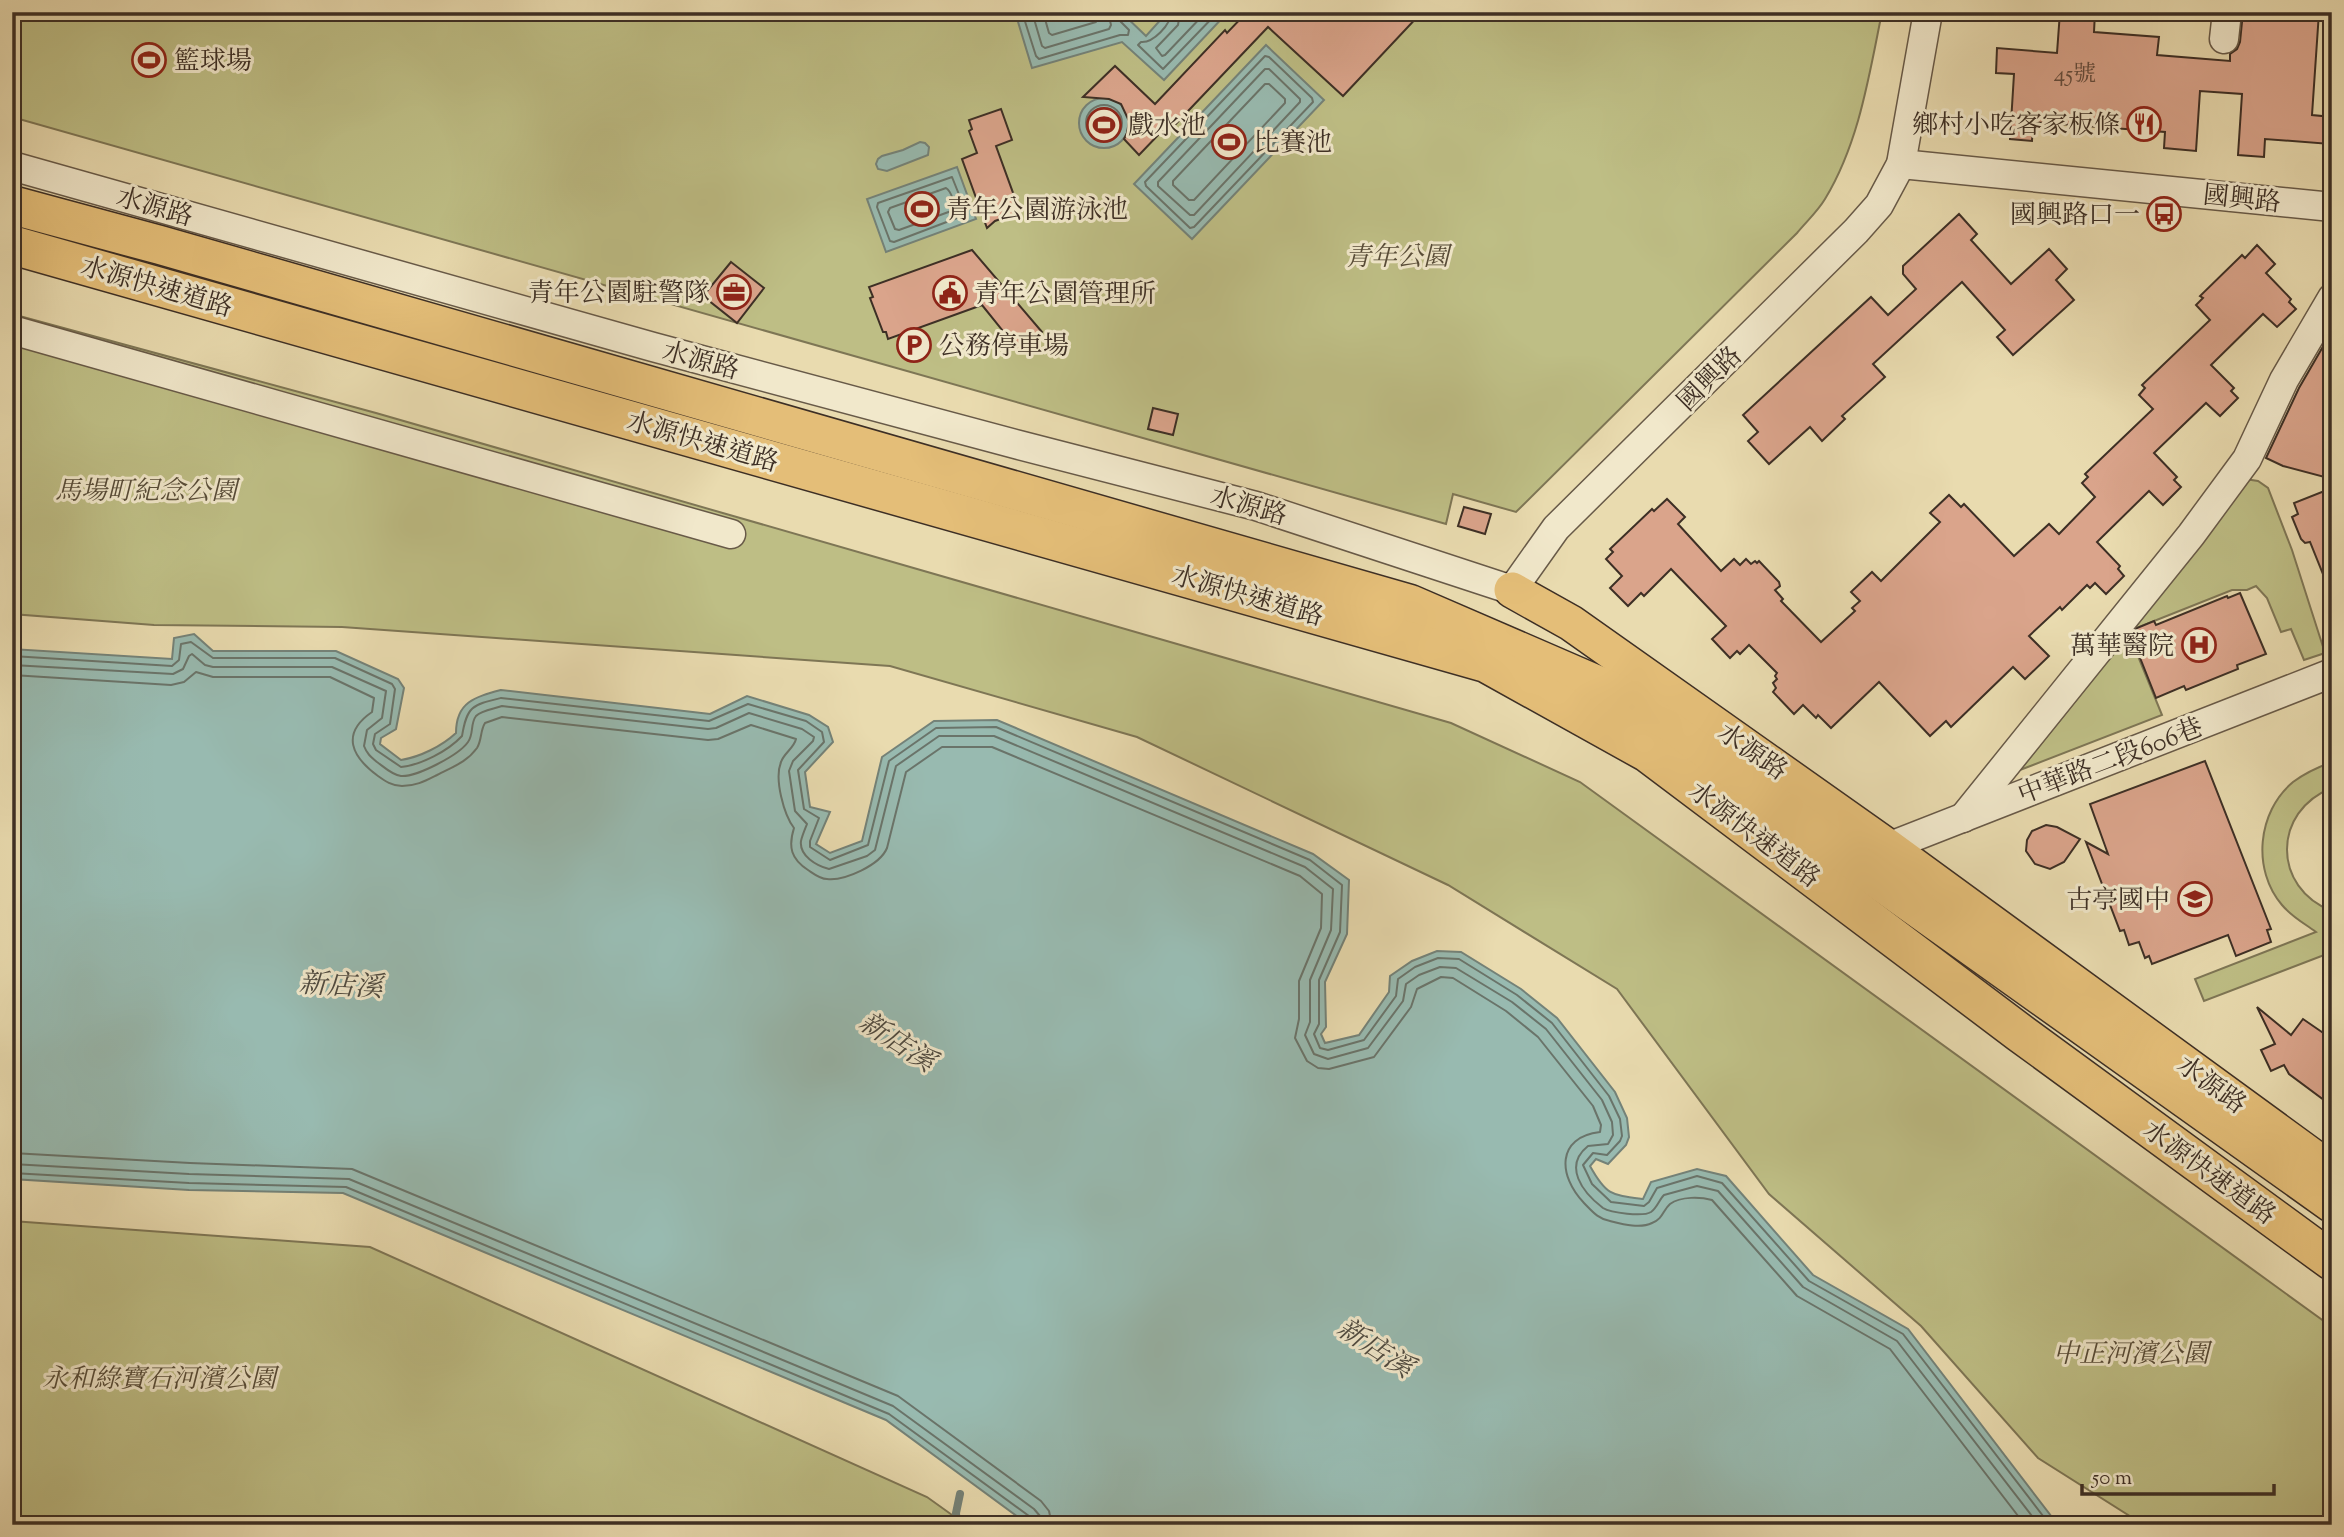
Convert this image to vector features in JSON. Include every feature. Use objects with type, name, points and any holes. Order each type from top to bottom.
[{"type":"highway","name":"水源快速道路","points":[[12,205],[160,245],[1410,604],[1618,694],[2332,1203]]},
{"type":"highway","name":"水源快速道路","points":[[12,245],[1486,663],[1648,753],[2020,1033],[2332,1261]]},
{"type":"highway","points":[[2020,1033],[2136,1095],[2247,1167],[2332,1229]]},
{"type":"main road","name":"水源路","points":[[1512,590],[1571,623],[1888,847],[2332,1171]]},
{"type":"street","name":"國興路","points":[[1512,590],[1556,528],[1856,231],[1879,205],[1901,164],[1928,12]]},
{"type":"street","name":"國興路","points":[[1901,164],[2332,207]]},
{"type":"street","name":"水源路","points":[[12,166],[666,351],[1256,506],[1512,590]]},
{"type":"street","points":[[1962,818],[2158,577],[2247,459],[2284,380],[2332,298]]},
{"type":"street","points":[[12,330],[731,534]]},
{"type":"street","name":"中華路二段606巷","points":[[1888,847],[2332,673]]},
{"type":"green space","name":"青年公園","points":[[12,12],[1882,12],[1855,132],[1837,178],[1815,212],[1516,512],[1453,494],[1446,524],[12,117]]},
{"type":"green space","name":"中正河濱公園","points":[[12,314],[376,413],[1451,723],[1580,782],[2332,1327],[2332,1525],[2144,1525],[2038,1458],[1921,1326],[1769,1194],[1617,989],[1448,885],[1137,737],[890,666],[342,627],[154,625],[12,614]]},
{"type":"green space","points":[[2245,479],[2258,481],[2268,488],[2292,550],[2325,653],[2304,660],[2291,629],[2281,632],[2267,598],[2256,586],[2247,590],[2232,590],[2134,629]]},
{"type":"green space","points":[[2129,634],[2162,715],[2020,770]]},
{"type":"green space","points":[[2332,762],[2332,788],[2312,799],[2298,814],[2290,831],[2287,849],[2290,868],[2298,885],[2312,900],[2332,911],[2332,952],[2204,1001],[2195,979],[2316,932],[2290,913],[2272,891],[2263,859],[2263,842],[2272,809],[2281,794],[2302,776]]},
{"type":"green space","name":"永和綠寶石河濱公園","points":[[12,1221],[370,1247],[927,1497],[966,1525],[12,1525]]},
{"type":"water","points":[[1015,12],[1121,12],[1146,36],[1165,15],[1163,12],[1228,12],[1164,80],[1122,42],[1032,68]]},
{"type":"water","name":"比賽池","points":[[1266,45],[1324,100],[1192,239],[1134,184]]},
{"type":"water","name":"戲水池","points":[[1104,98],[1122,105],[1129,123],[1122,141],[1104,148],[1086,141],[1079,123],[1086,105]]},
{"type":"water","points":[[920,142],[929,147],[928,155],[887,171],[878,169],[876,164],[882,156]]},
{"type":"water","name":"青年公園游泳池","points":[[957,167],[976,219],[886,252],[867,199]]},
{"type":"water","name":"新店溪","points":[[194,634],[213,651],[336,651],[398,679],[404,688],[396,729],[381,738],[380,744],[401,760],[423,754],[444,742],[456,733],[459,714],[469,702],[501,690],[710,714],[747,696],[809,715],[828,727],[833,742],[805,772],[810,807],[830,812],[816,844],[830,853],[862,841],[882,757],[934,721],[997,720],[1313,854],[1349,880],[1347,934],[1325,982],[1326,1027],[1321,1034],[1325,1043],[1359,1035],[1389,992],[1390,976],[1412,961],[1437,951],[1461,952],[1521,989],[1557,1018],[1615,1092],[1627,1118],[1629,1137],[1626,1145],[1608,1164],[1596,1159],[1590,1166],[1605,1188],[1616,1194],[1643,1199],[1651,1182],[1697,1169],[1726,1176],[1813,1275],[1908,1329],[2058,1525],[1029,1525],[886,1420],[343,1193],[189,1190],[12,1179],[12,649],[172,659],[174,638]]},
{"type":"building","points":[[1247,12],[1422,12],[1343,96],[1268,27],[1170,130],[1167,127],[1139,155],[1124,139],[1129,121],[1121,104],[1109,99],[1083,97],[1115,66],[1155,104],[1225,30],[1227,33]]},
{"type":"building","points":[[2060,12],[2095,12],[2094,32],[2159,37],[2157,55],[2230,61],[2230,54],[2237,49],[2240,42],[2243,12],[2319,12],[2312,115],[2332,117],[2330,144],[2265,139],[2264,157],[2238,155],[2242,94],[2200,91],[2196,151],[2164,148],[2165,132],[2033,122],[2032,141],[2010,139],[2014,74],[1996,73],[1997,48],[2057,53]]},
{"type":"building","points":[[1001,109],[1012,140],[996,146],[1020,212],[995,221],[987,228],[962,159],[977,153],[969,131],[972,129],[969,120]]},
{"type":"building","points":[[1959,214],[1977,234],[1971,240],[2011,284],[2049,249],[2067,269],[2056,280],[2074,300],[2013,355],[1997,337],[2005,330],[1962,282],[1873,364],[1885,377],[1842,416],[1845,419],[1822,441],[1810,427],[1769,464],[1748,441],[1758,432],[1743,415],[1871,297],[1888,315],[1916,289],[1903,274],[1903,266]]},
{"type":"building","points":[[2257,245],[2275,264],[2266,273],[2291,299],[2289,302],[2296,309],[2277,327],[2263,314],[2211,365],[2234,388],[2231,391],[2238,398],[2220,416],[2206,403],[2154,453],[2177,477],[2174,480],[2181,487],[2163,505],[2149,491],[2097,542],[2120,566],[2118,569],[2124,576],[2106,594],[2095,583],[2090,588],[2087,585],[2062,610],[2060,607],[2029,636],[2049,656],[2025,679],[2013,667],[1951,727],[1946,721],[1930,736],[1879,682],[1831,728],[1803,705],[1794,714],[1773,692],[1776,688],[1773,683],[1777,679],[1777,673],[1749,645],[1740,654],[1737,651],[1730,658],[1712,639],[1726,626],[1671,569],[1644,596],[1641,593],[1628,606],[1610,588],[1622,576],[1606,559],[1613,552],[1610,549],[1652,509],[1654,511],[1667,499],[1685,517],[1678,524],[1721,571],[1734,559],[1740,565],[1746,559],[1751,564],[1759,561],[1779,582],[1780,586],[1775,590],[1783,599],[1781,601],[1821,642],[1855,611],[1852,608],[1860,601],[1851,592],[1872,572],[1881,581],[1940,522],[1930,513],[1949,495],[1961,507],[1964,504],[2014,556],[2049,524],[2059,534],[2095,497],[2082,483],[2088,477],[2085,474],[2153,409],[2139,395],[2145,388],[2142,385],[2210,320],[2196,305],[2203,298],[2200,296],[2242,255],[2245,258]]},
{"type":"building","name":"青年公園管理所","points":[[972,250],[1042,332],[1019,351],[982,305],[888,339],[870,298],[873,297],[869,287]]},
{"type":"building","name":"青年公園駐警隊","points":[[731,262],[764,288],[737,323],[703,296]]},
{"type":"building","points":[[2332,331],[2332,479],[2283,466],[2266,458],[2299,388]]},
{"type":"building","points":[[1153,408],[1178,414],[1173,435],[1148,429]]},
{"type":"building","points":[[2332,488],[2331,594],[2310,542],[2305,543],[2301,539],[2292,517],[2298,514],[2294,503]]},
{"type":"building","points":[[1464,507],[1491,514],[1485,534],[1458,526]]},
{"type":"building","name":"萬華醫院","points":[[2240,593],[2266,654],[2237,665],[2238,669],[2186,690],[2184,686],[2156,698],[2131,635],[2137,628],[2154,621],[2156,625]]},
{"type":"building","points":[[2205,761],[2271,929],[2267,930],[2271,942],[2236,956],[2228,935],[2152,964],[2149,956],[2145,958],[2139,942],[2129,945],[2124,930],[2120,931],[2086,842],[2108,854],[2090,804]]},
{"type":"building","points":[[2046,825],[2057,827],[2080,839],[2064,862],[2050,869],[2035,864],[2026,851],[2027,840],[2032,831]]},
{"type":"building","points":[[2257,1007],[2291,1035],[2303,1019],[2332,1039],[2332,1106],[2289,1074],[2284,1065],[2271,1071],[2261,1050],[2275,1044]]},
{"type":"waterway","points":[[957,1525],[956,1513],[960,1494]]},
{"type":"place","name":"籃球場","points":[[149,60]]},
{"type":"place","name":"鄉村小吃客家板條","points":[[2144,124]]},
{"type":"place","name":"戲水池","points":[[1104,125]]},
{"type":"place","name":"比賽池","points":[[1229,142]]},
{"type":"place","name":"青年公園游泳池","points":[[922,209]]},
{"type":"place","name":"國興路口一","points":[[2164,214]]},
{"type":"place","name":"青年公園駐警隊","points":[[734,292]]},
{"type":"place","name":"青年公園管理所","points":[[950,293]]},
{"type":"place","name":"公務停車場","points":[[914,345]]},
{"type":"place","name":"萬華醫院","points":[[2199,645]]},
{"type":"place","name":"古亭國中","points":[[2195,899]]},
{"type":"park label","name":"馬場町紀念公園","points":[[146,490]]}]
